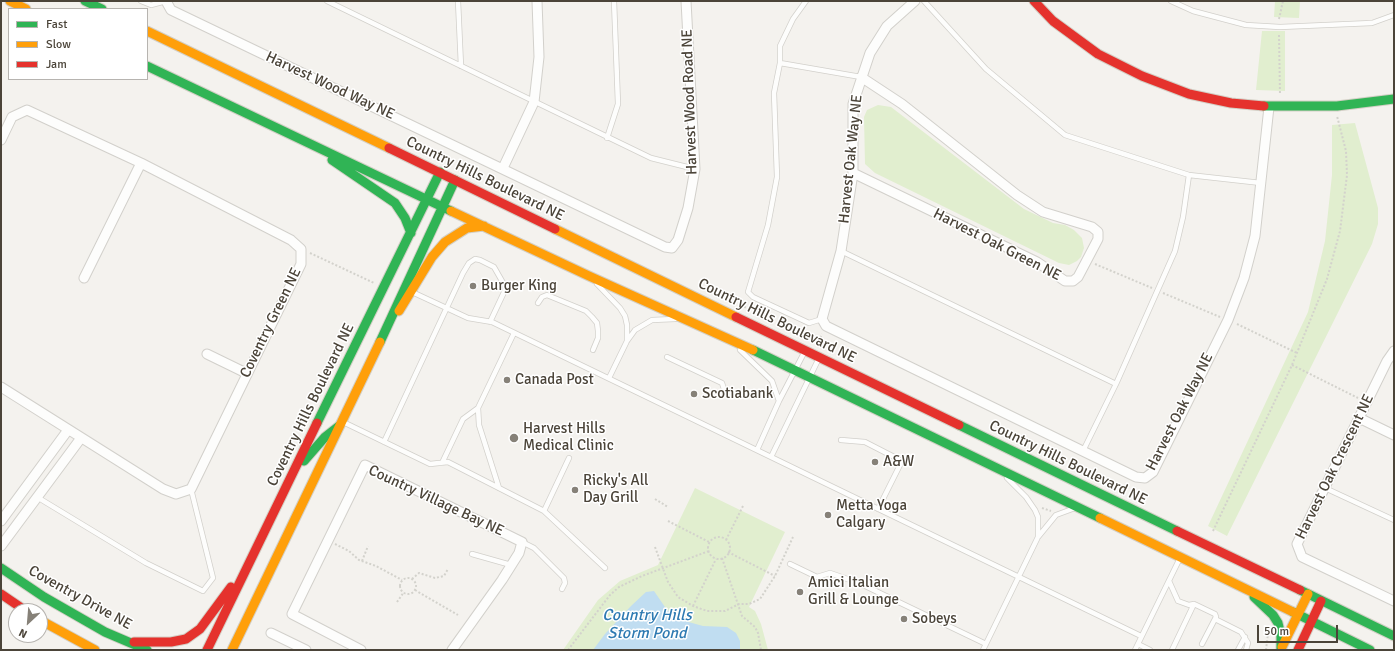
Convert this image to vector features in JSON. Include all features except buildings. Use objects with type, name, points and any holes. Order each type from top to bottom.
[{"type":"main road","points":[[10,1],[24,8]]},
{"type":"main road","points":[[1034,1],[1053,21],[1098,54],[1142,76],[1189,94],[1231,103],[1269,107],[1337,106],[1394,99]]},
{"type":"main road","points":[[87,2],[100,8]]},
{"type":"main road","name":"Country Hills Boulevard NE","points":[[148,31],[1394,636]]},
{"type":"main road","points":[[148,66],[429,198],[589,276],[796,370],[1370,650]]},
{"type":"main road","points":[[296,136],[386,196],[401,211],[411,233]]},
{"type":"main road","name":"Coventry Hills Boulevard NE","points":[[207,650],[248,563],[429,198],[440,172]]},
{"type":"main road","points":[[232,650],[343,422],[455,180]]},
{"type":"main road","points":[[389,320],[402,309],[432,257],[445,242],[466,228],[484,226]]},
{"type":"main road","points":[[293,472],[325,437],[343,422]]},
{"type":"main road","points":[[129,642],[171,642],[191,635],[200,629],[248,563]]},
{"type":"main road","name":"Coventry Drive NE","points":[[1,568],[44,597],[105,632],[147,650]]},
{"type":"main road","points":[[1245,588],[1274,615],[1279,627],[1281,649]]},
{"type":"main road","points":[[1,594],[14,603]]},
{"type":"main road","points":[[1281,649],[1308,594]]},
{"type":"main road","points":[[1298,650],[1321,601]]},
{"type":"main road","points":[[48,624],[95,650]]},
{"type":"street","name":"Harvest Wood Way NE","points":[[166,1],[171,10],[665,247],[672,248]]},
{"type":"street","points":[[503,168],[534,102],[539,57],[537,1]]},
{"type":"street","name":"Harvest Wood Road NE","points":[[672,248],[678,240],[688,208],[695,169],[686,1]]},
{"type":"street","name":"Harvest Oak Way NE","points":[[915,1],[887,26],[870,53],[853,104],[853,172],[841,252],[822,319],[826,326],[1136,477],[1145,478],[1153,472],[1228,320],[1244,278],[1253,243],[1269,107]]},
{"type":"street","name":"Harvest Oak Green NE","points":[[853,172],[1037,262],[1065,281],[1073,281],[1078,277],[1098,239],[1098,232],[1092,227],[1043,212],[1017,195],[902,104],[862,76]]},
{"type":"street","name":"Coventry Green NE","points":[[1,140],[12,117],[27,110],[141,163],[291,240],[301,249],[301,264],[246,373],[191,489]]},
{"type":"street","points":[[84,278],[141,163]]},
{"type":"street","name":"Harvest Oak Crescent NE","points":[[1394,351],[1387,361],[1366,402],[1297,544],[1302,557],[1394,602]]},
{"type":"street","points":[[207,354],[246,373]]},
{"type":"street","points":[[1,387],[163,489],[176,494],[191,489]]},
{"type":"street","points":[[1359,418],[1394,435]]},
{"type":"street","points":[[1,521],[68,430]]},
{"type":"street","points":[[1,546],[81,438]]},
{"type":"street","name":"Country Village Bay NE","points":[[361,650],[292,614],[365,464],[522,542],[511,565],[452,650]]},
{"type":"street","points":[[271,632],[306,650]]},
{"type":"lane","points":[[141,1],[151,6],[166,1]]},
{"type":"lane","points":[[327,1],[607,138],[651,158],[695,169]]},
{"type":"lane","points":[[458,1],[461,66]]},
{"type":"lane","points":[[607,138],[618,104],[614,1]]},
{"type":"lane","points":[[806,1],[793,19],[780,46],[780,63],[774,93],[777,177],[768,225],[748,292],[753,297],[809,323],[822,319]]},
{"type":"lane","points":[[924,1],[986,69],[1061,132],[1189,175],[1261,183]]},
{"type":"lane","points":[[1171,1],[1193,11],[1246,25],[1280,28],[1372,23],[1394,15]]},
{"type":"lane","points":[[780,63],[862,76]]},
{"type":"lane","points":[[1083,450],[1116,384],[1175,251],[1183,217],[1189,175]]},
{"type":"lane","points":[[841,252],[1116,384]]},
{"type":"lane","points":[[384,442],[463,273],[469,263],[475,259],[480,260],[494,268],[506,288],[490,322]]},
{"type":"lane","points":[[589,276],[620,308],[625,316],[627,325],[627,341]]},
{"type":"lane","points":[[412,292],[447,310],[468,318],[490,322],[514,333],[1141,636]]},
{"type":"lane","points":[[538,303],[542,297],[547,295],[586,311],[597,323],[598,338],[593,350]]},
{"type":"lane","points":[[609,378],[627,341],[635,330],[642,324],[652,320],[682,319]]},
{"type":"lane","points":[[442,463],[463,419],[478,408],[514,333]]},
{"type":"lane","points":[[727,338],[770,378],[779,401]]},
{"type":"lane","points":[[757,450],[779,401],[806,351]]},
{"type":"lane","points":[[666,357],[722,383],[725,392]]},
{"type":"lane","points":[[771,457],[819,357]]},
{"type":"lane","points":[[478,408],[480,425],[499,488]]},
{"type":"lane","points":[[343,422],[430,464],[448,462],[544,511],[605,568]]},
{"type":"lane","points":[[841,440],[865,442],[900,460],[900,464],[878,509]]},
{"type":"lane","points":[[544,511],[569,458]]},
{"type":"lane","points":[[997,468],[1026,497],[1035,510],[1038,516],[1038,537]]},
{"type":"lane","points":[[1324,487],[1394,520]]},
{"type":"lane","points":[[37,497],[146,563],[203,591],[213,578],[191,489]]},
{"type":"lane","points":[[983,650],[1038,537],[1056,515],[1079,507]]},
{"type":"lane","points":[[522,542],[534,548],[564,578],[565,583],[562,589]]},
{"type":"lane","points":[[472,554],[511,565]]},
{"type":"lane","points":[[1135,650],[1181,557]]},
{"type":"lane","points":[[790,564],[817,577],[830,573],[859,583],[986,644]]},
{"type":"lane","points":[[1169,581],[1178,601],[1189,605],[1194,604],[1215,614],[1215,619],[1202,644]]},
{"type":"lane","points":[[1172,650],[1194,604]]},
{"type":"lane","points":[[1215,619],[1241,632],[1248,643],[1246,650]]},
{"type":"lane","points":[[1238,650],[1245,637]]},
{"type":"lane","points":[[1138,644],[1150,650]]},
{"type":"path","points":[[1279,20],[1283,1]]},
{"type":"path","points":[[1279,35],[1280,96],[1282,107]]},
{"type":"path","points":[[1213,531],[1292,365],[1327,279],[1340,231],[1347,175],[1346,151],[1336,117],[1337,106]]},
{"type":"path","points":[[301,249],[384,288]]},
{"type":"path","points":[[741,307],[761,310]]},
{"type":"path","points":[[1228,320],[1297,353]]},
{"type":"path","points":[[817,346],[820,338]]},
{"type":"path","points":[[1292,365],[1366,402]]},
{"type":"path","points":[[655,499],[668,507]]},
{"type":"path","points":[[726,540],[743,506]]},
{"type":"path","points":[[1042,508],[1054,512]]},
{"type":"path","points":[[668,521],[709,542],[721,537],[726,540],[730,547],[728,552],[722,558],[716,559],[711,556],[709,551],[709,542]]},
{"type":"path","points":[[655,547],[662,570],[678,597],[693,606],[707,611],[725,610],[739,604],[749,604],[760,599],[775,576],[793,537]]},
{"type":"path","points":[[328,541],[362,561],[376,566],[402,580],[407,578],[412,579],[419,573],[435,578],[444,576],[448,569]]},
{"type":"path","points":[[362,561],[368,546]]},
{"type":"path","points":[[568,650],[610,595],[619,587],[642,576],[662,570],[709,551]]},
{"type":"path","points":[[728,552],[775,576]]},
{"type":"path","points":[[722,558],[742,616],[758,633],[761,650]]},
{"type":"path","points":[[693,606],[716,559]]},
{"type":"path","points":[[412,579],[416,585],[415,590]]},
{"type":"path","points":[[402,580],[401,588],[404,592]]},
{"type":"path","points":[[404,592],[411,593],[415,590]]},
{"type":"path","points":[[415,590],[458,616]]},
{"type":"path","points":[[397,602],[404,592]]},
{"type":"path","points":[[1266,650],[1268,629]]},
{"type":"green space","points":[[1275,1],[1300,1],[1299,18],[1274,17]]},
{"type":"green space","points":[[1262,31],[1285,31],[1285,91],[1256,90]]},
{"type":"green space","points":[[878,105],[891,107],[1024,209],[1053,223],[1065,225],[1074,230],[1082,238],[1084,248],[1081,257],[1069,265],[1059,263],[875,173],[865,164],[864,117],[867,110]]},
{"type":"green space","points":[[1355,123],[1378,208],[1378,224],[1372,244],[1227,536],[1208,526],[1308,312],[1325,241],[1332,175],[1332,125]]},
{"type":"green space","points":[[695,488],[785,532],[749,607],[755,611],[761,624],[768,650],[563,650],[598,600],[620,581],[658,565]]},
{"type":"water","name":"Country Hills Storm Pond","points":[[654,591],[667,610],[685,621],[703,626],[727,627],[736,633],[740,641],[740,650],[593,650],[605,634],[631,606],[646,592]]},
{"type":"traffic: fast","points":[[85,1],[100,8]]},
{"type":"traffic: fast","points":[[148,66],[451,211]]},
{"type":"traffic: fast","points":[[1264,106],[1337,106],[1394,99]]},
{"type":"traffic: fast","points":[[332,160],[395,203],[405,218],[411,233]]},
{"type":"traffic: fast","points":[[317,423],[440,172]]},
{"type":"traffic: fast","points":[[380,342],[455,180]]},
{"type":"traffic: fast","points":[[753,350],[1100,518]]},
{"type":"traffic: fast","points":[[959,425],[1177,531]]},
{"type":"traffic: fast","points":[[304,461],[325,437],[339,426]]},
{"type":"traffic: fast","points":[[1,568],[44,597],[105,632],[147,650]]},
{"type":"traffic: fast","points":[[1300,590],[1394,636]]},
{"type":"traffic: fast","points":[[1254,597],[1273,615],[1278,623],[1281,635],[1281,649]]},
{"type":"traffic: fast","points":[[1293,612],[1370,650]]},
{"type":"traffic: slow","points":[[10,1],[24,8]]},
{"type":"traffic: slow","points":[[148,31],[389,148]]},
{"type":"traffic: slow","points":[[451,211],[589,276],[753,350]]},
{"type":"traffic: slow","points":[[399,311],[432,257],[445,242],[467,228],[484,226]]},
{"type":"traffic: slow","points":[[555,229],[736,317]]},
{"type":"traffic: slow","points":[[232,650],[380,342]]},
{"type":"traffic: slow","points":[[1100,518],[1293,612]]},
{"type":"traffic: slow","points":[[1282,647],[1308,594]]},
{"type":"traffic: slow","points":[[48,624],[95,650]]},
{"type":"traffic: jam","points":[[1034,1],[1053,21],[1098,54],[1142,76],[1189,94],[1231,103],[1264,106]]},
{"type":"traffic: jam","points":[[389,148],[555,229]]},
{"type":"traffic: jam","points":[[736,317],[959,425]]},
{"type":"traffic: jam","points":[[207,650],[317,423]]},
{"type":"traffic: jam","points":[[1177,531],[1300,590]]},
{"type":"traffic: jam","points":[[134,642],[171,642],[186,639],[200,629],[231,587]]},
{"type":"traffic: jam","points":[[1,594],[14,603]]},
{"type":"traffic: jam","points":[[1298,650],[1321,601]]},
{"type":"place","name":"Burger King","points":[[473,286]]},
{"type":"place","name":"Canada Post","points":[[507,380]]},
{"type":"place","name":"Scotiabank","points":[[694,394]]},
{"type":"place","name":"Harvest Hills Medical Clinic","points":[[514,438]]},
{"type":"place","name":"A&W","points":[[875,462]]},
{"type":"place","name":"Ricky's All Day Grill","points":[[575,490]]},
{"type":"place","name":"Metta Yoga Calgary","points":[[828,515]]},
{"type":"place","name":"Amici Italian Grill & Lounge","points":[[800,592]]},
{"type":"place","name":"Sobeys","points":[[904,619]]}]
